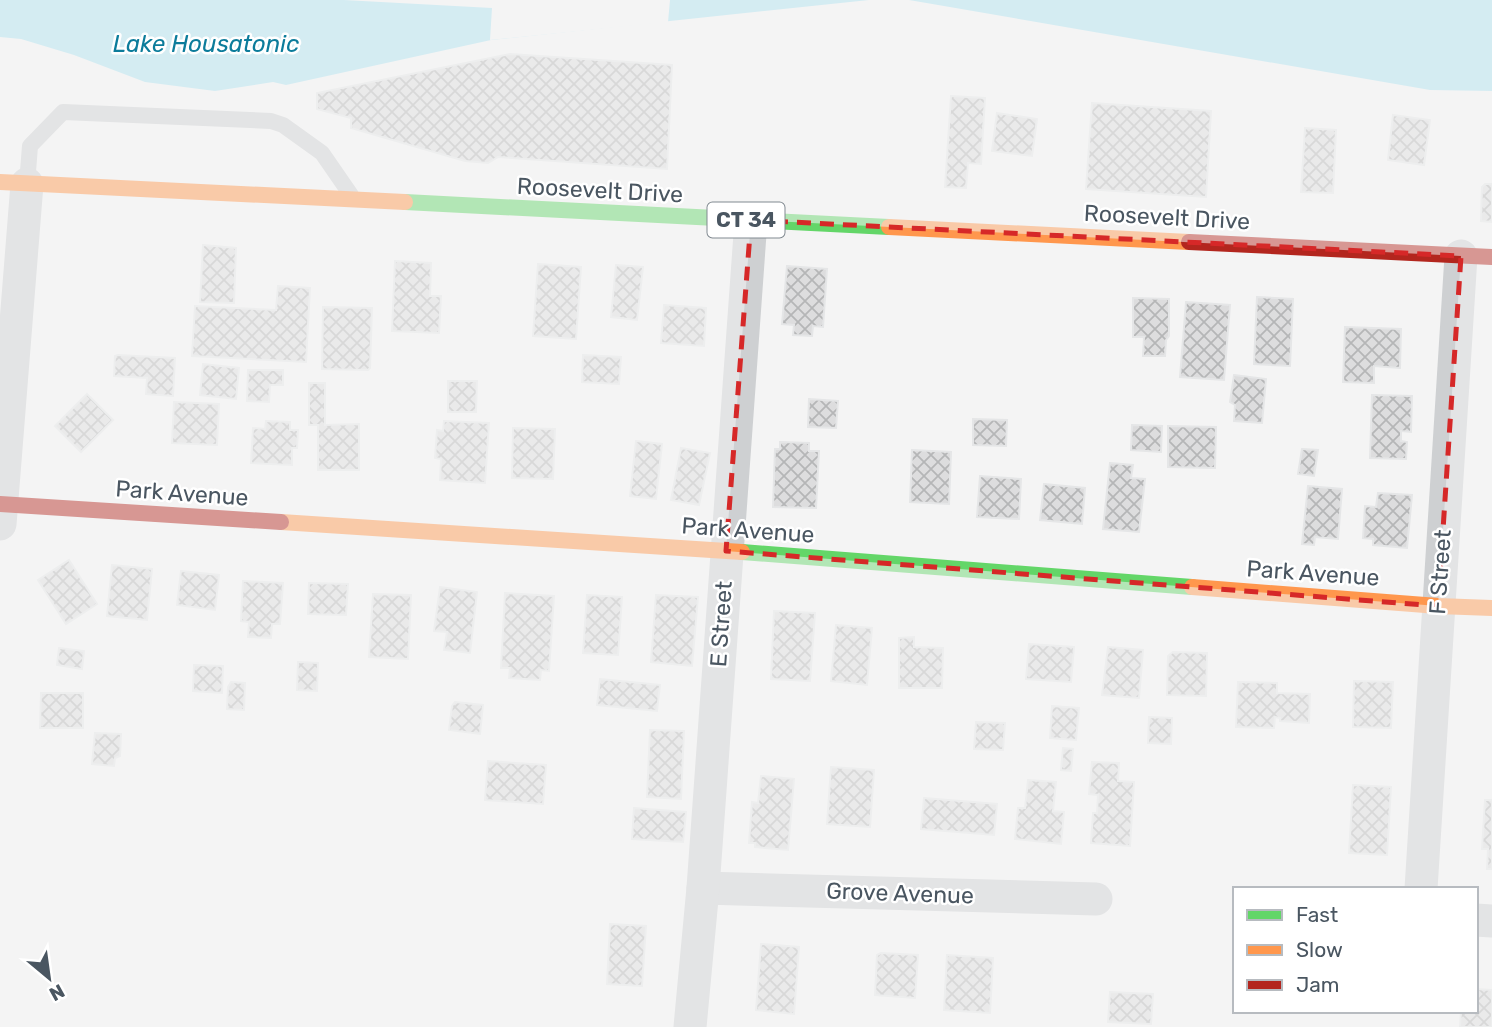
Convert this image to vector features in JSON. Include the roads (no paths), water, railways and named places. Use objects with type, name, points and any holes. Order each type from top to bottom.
[{"type":"street","name":"Roosevelt Drive","points":[[13,183],[1476,256]]},
{"type":"street","points":[[1,511],[13,183]]},
{"type":"street","name":"E Street","points":[[690,1027],[703,888],[751,220]]},
{"type":"street","name":"F Street","points":[[1421,887],[1438,606],[1476,256]]},
{"type":"street","name":"Park Avenue","points":[[1,511],[726,551],[1492,608]]},
{"type":"street","name":"Grove Avenue","points":[[703,888],[1096,899]]},
{"type":"lane","points":[[13,183],[30,146],[62,112],[271,121],[283,125],[322,153],[355,200]]},
{"type":"water","name":"Lake Housatonic","points":[[0,0],[869,0],[491,40],[286,85],[273,82],[215,91],[145,82],[74,55],[21,39],[0,37]]},
{"type":"water","points":[[909,0],[1492,0],[1492,91],[1430,90]]}]
